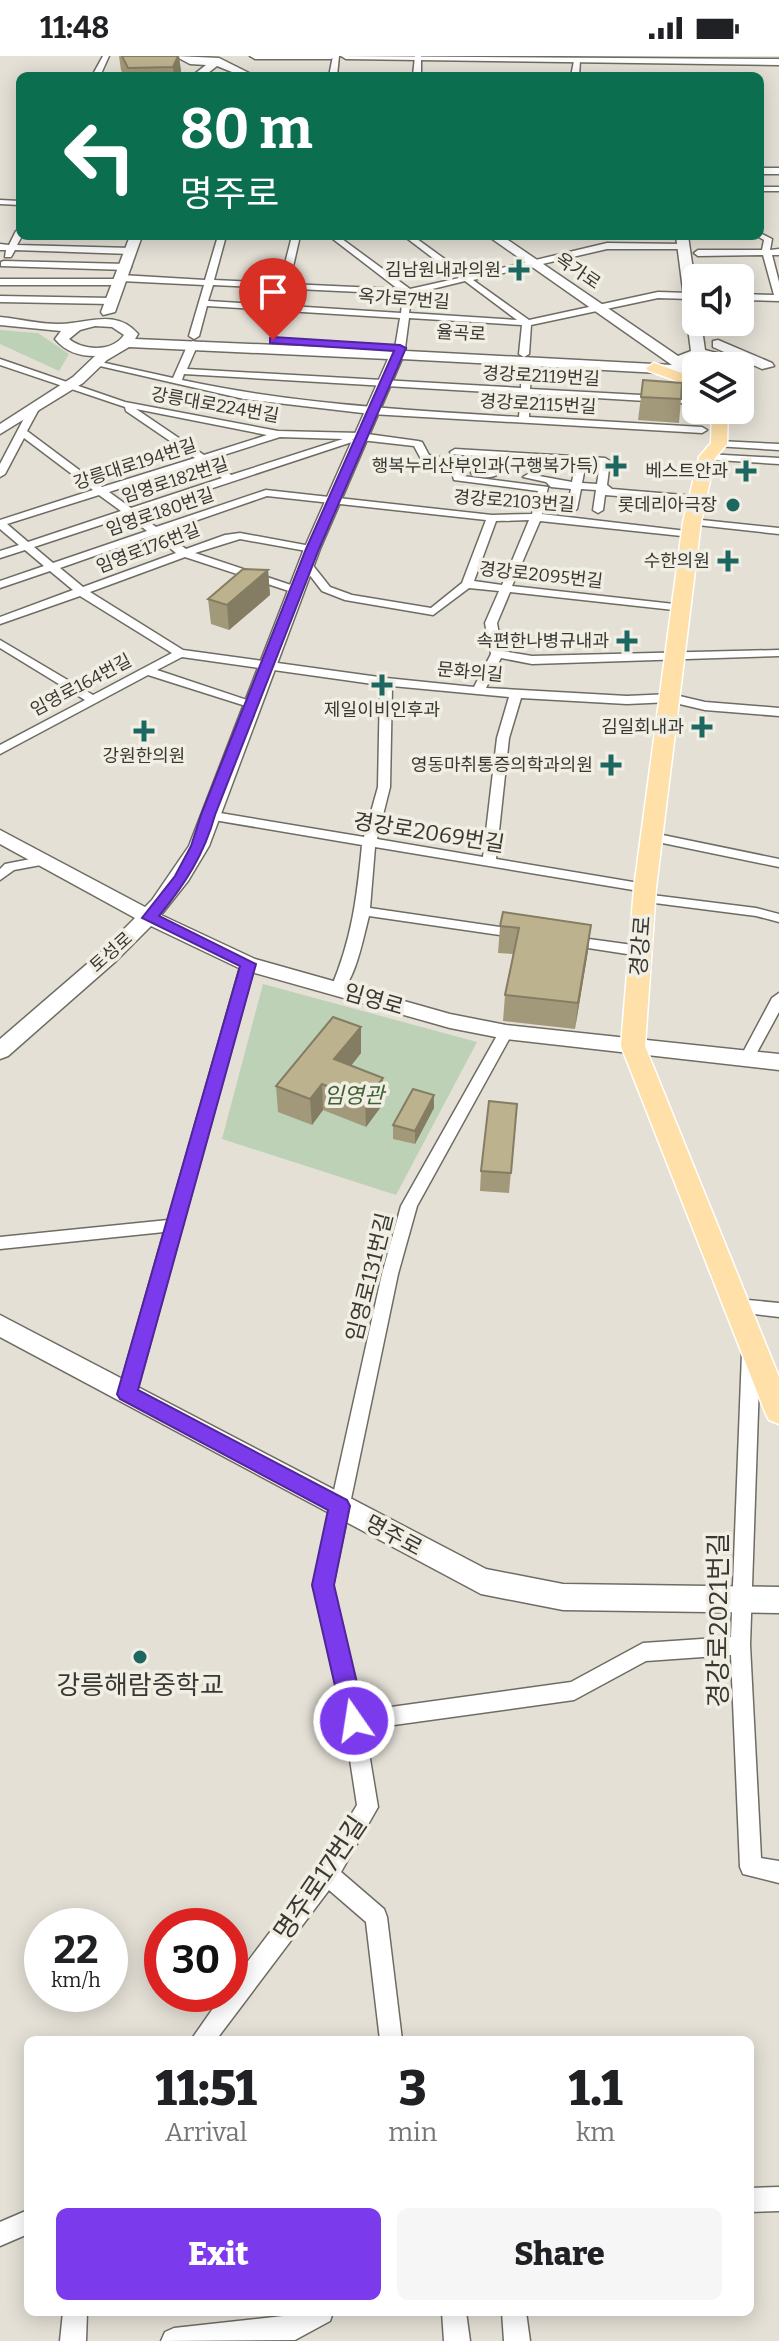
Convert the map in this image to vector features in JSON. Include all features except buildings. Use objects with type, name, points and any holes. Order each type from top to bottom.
[{"type":"main road","points":[[648,365],[682,376]]},
{"type":"main road","name":"경강로","points":[[702,424],[702,443],[713,451]]},
{"type":"main road","name":"경강로","points":[[718,424],[693,518],[644,893],[633,1046],[779,1412]]},
{"type":"street","points":[[237,64],[236,59],[247,56]]},
{"type":"street","points":[[255,56],[334,56]]},
{"type":"street","points":[[346,56],[779,62]]},
{"type":"street","points":[[166,57],[237,64]]},
{"type":"street","points":[[166,57],[193,72]]},
{"type":"street","points":[[183,58],[196,66],[197,72]]},
{"type":"street","points":[[666,72],[709,59]]},
{"type":"street","points":[[576,72],[577,61]]},
{"type":"street","points":[[618,61],[659,72]]},
{"type":"street","points":[[202,72],[216,62]]},
{"type":"street","points":[[207,72],[237,64]]},
{"type":"street","points":[[16,240],[2,267],[68,265],[121,276],[408,292],[536,264],[606,241],[683,242],[686,264]]},
{"type":"street","points":[[72,335],[110,306],[135,240]]},
{"type":"street","points":[[176,383],[194,340],[207,281],[221,240]]},
{"type":"street","points":[[284,285],[295,240]]},
{"type":"street","points":[[338,240],[408,292]]},
{"type":"street","points":[[414,240],[527,323],[524,418]]},
{"type":"street","name":"옥가로","points":[[500,240],[660,346],[682,353]]},
{"type":"street","points":[[696,240],[699,264]]},
{"type":"street","points":[[754,297],[779,298],[766,250],[756,240]]},
{"type":"street","points":[[0,247],[131,251]]},
{"type":"street","points":[[55,305],[60,282],[75,250]]},
{"type":"street","points":[[698,253],[779,252]]},
{"type":"street","points":[[0,282],[60,282],[121,276]]},
{"type":"street","points":[[399,351],[408,292]]},
{"type":"street","name":"옥가로7번길","points":[[202,303],[527,323],[658,295],[682,296]]},
{"type":"street","points":[[0,299],[55,305],[110,306]]},
{"type":"street","points":[[110,306],[123,336]]},
{"type":"street","points":[[0,324],[57,335],[648,365],[682,357]]},
{"type":"street","points":[[72,335],[88,352],[123,336]]},
{"type":"street","points":[[72,335],[80,355],[91,369]]},
{"type":"street","points":[[0,430],[91,369],[123,336]]},
{"type":"street","points":[[648,365],[660,346],[682,345],[687,352]]},
{"type":"street","name":"토성로","points":[[0,1051],[150,918],[182,878],[199,846],[208,815],[296,590],[399,351]]},
{"type":"street","name":"강릉대로224번길","points":[[0,362],[123,404],[278,434],[360,436],[418,444],[425,457],[455,463],[458,478],[544,489],[536,517]]},
{"type":"street","name":"경강로2115번길","points":[[91,369],[244,396],[371,411],[702,430]]},
{"type":"street","name":"경강로2119번길","points":[[180,371],[682,400]]},
{"type":"street","points":[[123,404],[234,478],[266,493]]},
{"type":"street","points":[[0,474],[35,407]]},
{"type":"street","points":[[23,433],[184,553],[296,590]]},
{"type":"street","name":"강릉대로194번길","points":[[0,523],[278,434]]},
{"type":"street","name":"임영로182번길","points":[[0,555],[360,436]]},
{"type":"street","points":[[713,451],[779,447]]},
{"type":"street","points":[[713,451],[779,461]]},
{"type":"street","points":[[455,452],[605,461],[598,510]]},
{"type":"street","points":[[480,454],[476,473],[552,480],[552,484]]},
{"type":"street","points":[[498,475],[503,455]]},
{"type":"street","points":[[524,477],[529,457]]},
{"type":"street","points":[[548,507],[557,459]]},
{"type":"street","points":[[572,509],[582,460]]},
{"type":"street","points":[[552,484],[607,488],[606,492],[693,518],[779,531]]},
{"type":"street","name":"임영로180번길","points":[[0,585],[266,493],[335,501]]},
{"type":"street","name":"경강로2103번길","points":[[335,501],[492,518],[693,518]]},
{"type":"street","points":[[478,691],[497,654],[491,623],[536,517]]},
{"type":"street","name":"경강로2095번길","points":[[492,518],[467,584],[683,608]]},
{"type":"street","points":[[0,523],[82,592],[180,653]]},
{"type":"street","name":"임영로176번길","points":[[0,621],[229,537],[240,536],[310,557]]},
{"type":"street","points":[[310,557],[326,589],[349,598],[433,612],[467,584]]},
{"type":"street","points":[[0,643],[92,699]]},
{"type":"street","name":"문화의길","points":[[180,653],[386,682],[516,694],[627,700],[671,698],[705,706],[779,712]]},
{"type":"street","name":"임영로164번길","points":[[0,750],[180,653]]},
{"type":"street","points":[[497,654],[532,660],[779,653]]},
{"type":"street","points":[[147,671],[253,704]]},
{"type":"street","points":[[338,988],[352,956],[363,911],[369,844],[384,787],[386,682]]},
{"type":"street","points":[[489,860],[503,738],[516,694]]},
{"type":"street","name":"경강로2069번길","points":[[208,815],[369,844],[489,860],[779,918]]},
{"type":"street","name":"임영로","points":[[0,836],[150,918],[248,964],[450,1021],[506,1032],[779,1062]]},
{"type":"street","points":[[653,837],[779,863]]},
{"type":"street","points":[[0,859],[41,861]]},
{"type":"street","points":[[0,876],[10,867],[41,861]]},
{"type":"street","points":[[363,911],[640,951]]},
{"type":"street","points":[[127,1394],[248,964]]},
{"type":"street","points":[[747,1058],[779,998]]},
{"type":"street","name":"임영로131번길","points":[[340,1506],[390,1274],[409,1206],[506,1032]]},
{"type":"street","points":[[0,1243],[174,1225]]},
{"type":"street","points":[[737,1306],[779,1310]]},
{"type":"street","name":"명주로","points":[[0,1325],[481,1581],[563,1597],[779,1600]]},
{"type":"street","name":"경강로2021번길","points":[[751,1344],[740,1645],[751,1867],[779,1872]]},
{"type":"street","name":"명주로17번길","points":[[205,2036],[328,1874],[368,1807],[354,1721],[323,1585],[340,1506]]},
{"type":"street","points":[[354,1721],[574,1691],[643,1652],[740,1645]]},
{"type":"street","points":[[328,1874],[376,1917],[391,2036]]},
{"type":"street","points":[[754,2200],[779,2199]]},
{"type":"street","points":[[0,2234],[24,2224]]},
{"type":"street","points":[[73,2341],[75,2316]]},
{"type":"street","points":[[174,2341],[295,2327],[314,2316]]},
{"type":"street","points":[[454,2316],[457,2341]]},
{"type":"street","points":[[514,2316],[517,2341]]},
{"type":"green space","points":[[0,330],[38,333],[69,354],[59,371],[0,344]]},
{"type":"green space","name":"임영관","points":[[263,984],[477,1042],[396,1195],[222,1139]]},
{"type":"place","name":"김남원내과의원","points":[[519,270]]},
{"type":"place","name":"행복누리산부인과(구행복가득)","points":[[616,466]]},
{"type":"place","name":"베스트안과","points":[[746,471]]},
{"type":"place","name":"롯데리아극장","points":[[733,505]]},
{"type":"place","name":"수한의원","points":[[728,561]]},
{"type":"place","name":"속편한나병규내과","points":[[627,641]]},
{"type":"place","name":"제일이비인후과","points":[[382,685]]},
{"type":"place","name":"김일회내과","points":[[702,727]]},
{"type":"place","name":"강원한의원","points":[[144,731]]},
{"type":"place","name":"영동마취통증의학과의원","points":[[611,765]]},
{"type":"place","name":"강릉해람중학교","points":[[140,1657]]},
{"type":"route","points":[[273,340],[400,348],[312,549],[208,815],[199,846],[182,878],[150,918],[248,964],[127,1394],[340,1506],[323,1585],[354,1721]]}]
